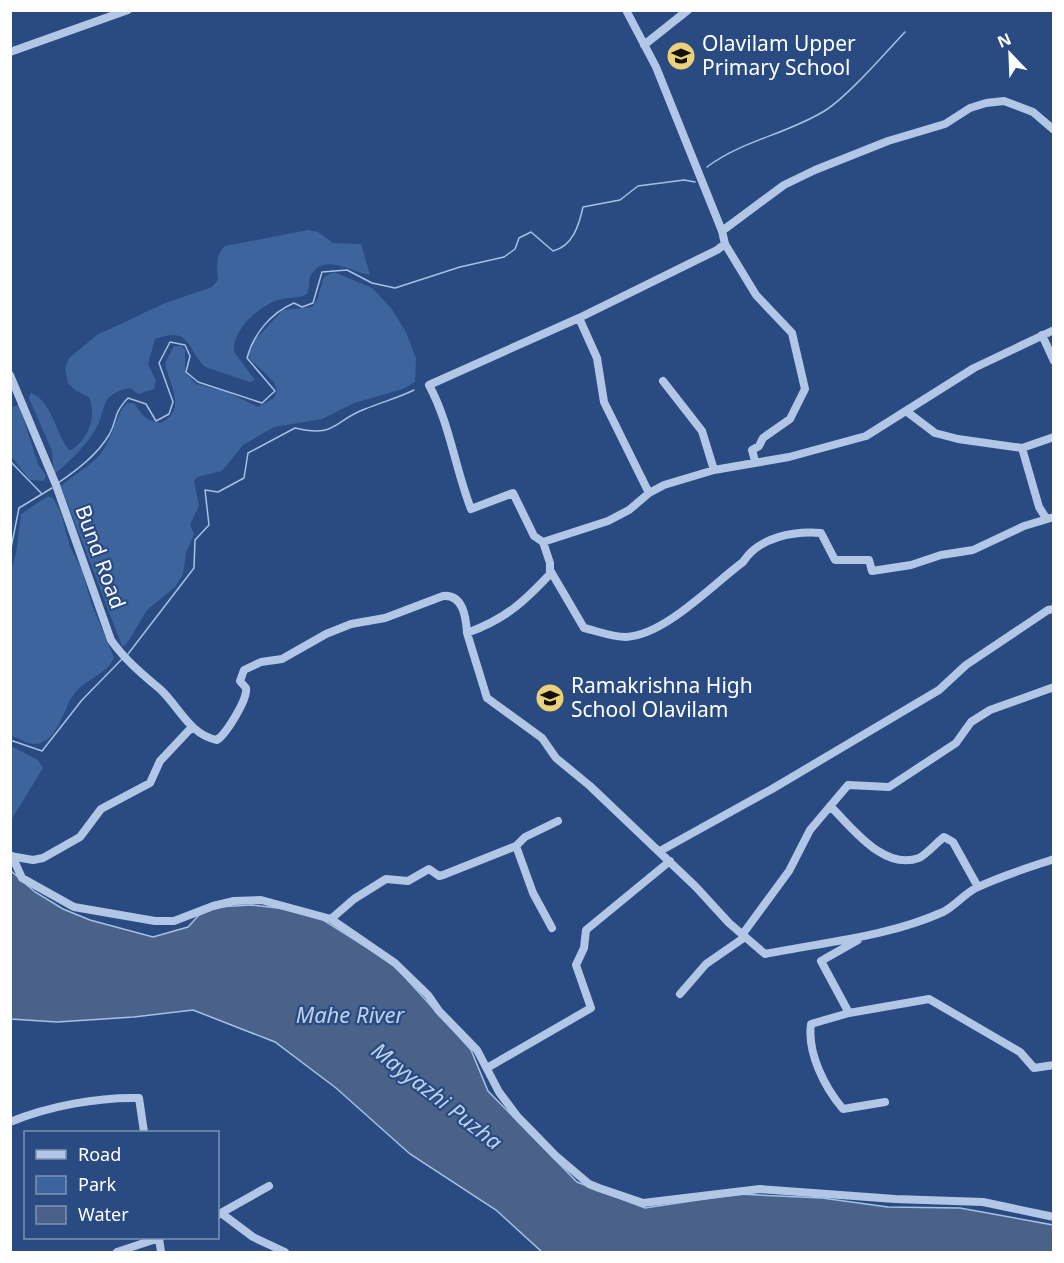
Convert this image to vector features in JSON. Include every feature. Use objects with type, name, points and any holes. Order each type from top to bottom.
[{"type":"street","points":[[10,52],[128,10]]},
{"type":"street","points":[[626,10],[656,67],[722,231],[725,244],[756,295],[792,333],[805,389],[790,419],[763,438],[759,446],[752,450],[755,461]]},
{"type":"street","points":[[644,45],[688,10]]},
{"type":"street","points":[[722,231],[784,185],[888,141],[945,124],[970,108],[986,103],[1004,101],[1033,112],[1053,130]]},
{"type":"street","points":[[725,244],[661,279],[429,385],[441,408],[461,483],[471,509],[513,493],[534,536],[543,542],[550,570],[584,628],[623,637],[636,636],[669,620],[743,562],[750,551],[776,538],[806,532],[821,533],[835,560],[869,560],[872,571],[911,565],[941,555],[973,550],[1049,517],[1039,507],[1023,448]]},
{"type":"street","points":[[579,318],[597,358],[604,402],[649,493]]},
{"type":"street","points":[[543,542],[608,521],[635,506],[649,493],[664,485],[714,470],[755,461],[789,457],[866,436],[955,379],[1053,330]]},
{"type":"street","points":[[1042,335],[1053,361]]},
{"type":"street","name":"Bund Road","points":[[10,375],[56,485],[111,640],[123,658],[160,690],[192,727]]},
{"type":"street","points":[[663,381],[702,431],[714,470]]},
{"type":"street","points":[[906,411],[943,436],[1023,448],[1053,437]]},
{"type":"street","points":[[467,633],[488,626],[517,608],[530,597],[550,570]]},
{"type":"street","points":[[11,856],[33,860],[43,858],[80,837],[101,809],[150,783],[165,755],[192,727],[212,739],[221,737],[246,696],[246,688],[240,681],[244,670],[261,662],[282,659],[326,634],[351,624],[385,618],[451,596],[458,599],[466,617],[467,633],[488,698],[542,738],[556,758],[660,851],[744,936],[765,954],[841,939],[860,939]]},
{"type":"street","points":[[660,851],[772,789],[939,690],[966,665],[1048,610],[1053,609]]},
{"type":"street","points":[[680,994],[706,964],[744,936],[789,871],[810,830],[848,785],[889,787],[956,742],[971,722],[990,710],[1053,687]]},
{"type":"street","points":[[830,806],[870,847],[904,860],[921,857],[944,837],[953,842],[978,887]]},
{"type":"street","points":[[331,918],[354,898],[387,879],[408,881],[429,869],[439,876],[443,875],[516,846],[525,837],[558,821]]},
{"type":"street","points":[[516,846],[532,893],[552,928]]},
{"type":"street","points":[[11,856],[22,878],[74,907],[154,921],[174,921],[224,904],[261,900],[331,918],[411,978],[477,1050],[499,1092],[517,1116],[556,1156],[590,1184],[643,1203],[760,1189],[896,1200],[983,1202],[1053,1218]]},
{"type":"street","points":[[849,1013],[821,961],[860,939],[945,911],[962,896],[978,887],[1053,859]]},
{"type":"street","points":[[487,1068],[591,1008],[576,965],[584,948],[586,930],[670,861]]},
{"type":"street","points":[[885,1102],[843,1109],[819,1069],[812,1041],[811,1024],[849,1013],[929,999],[1020,1052],[1034,1068],[1053,1065]]},
{"type":"street","points":[[10,1122],[29,1114],[64,1107],[104,1100],[139,1098],[144,1131]]},
{"type":"street","points":[[269,1186],[219,1214],[253,1237],[285,1252]]},
{"type":"street","points":[[117,1252],[156,1239]]},
{"type":"green space","points":[[308,230],[318,232],[333,243],[361,244],[370,275],[331,264],[323,265],[311,275],[307,294],[278,300],[255,313],[237,335],[234,352],[255,380],[250,382],[205,367],[181,337],[175,335],[155,339],[148,364],[156,381],[154,389],[138,394],[130,388],[112,394],[90,438],[54,474],[52,451],[29,398],[31,393],[44,403],[64,443],[69,450],[73,449],[79,444],[90,426],[92,411],[89,397],[75,390],[68,383],[65,368],[69,358],[97,335],[163,304],[212,287],[218,280],[218,257],[225,246]]},
{"type":"green space","points":[[334,272],[372,288],[391,308],[406,332],[416,358],[415,382],[403,389],[354,403],[322,419],[274,427],[243,445],[222,471],[197,477],[194,481],[199,506],[190,525],[194,534],[186,553],[183,574],[175,587],[147,610],[126,645],[122,646],[61,486],[101,453],[127,403],[134,403],[142,414],[152,421],[161,423],[169,418],[174,411],[175,396],[165,363],[174,346],[182,346],[185,350],[185,372],[196,384],[227,392],[258,407],[274,398],[277,391],[274,382],[248,357],[255,340],[283,310],[312,307],[317,300],[324,277]]},
{"type":"green space","points":[[19,405],[38,464],[46,476],[44,481],[30,480],[11,456],[10,407]]},
{"type":"green space","points":[[48,496],[53,498],[61,513],[70,547],[82,570],[92,605],[114,658],[106,669],[78,689],[52,735],[41,743],[32,744],[11,736],[10,576],[16,553],[21,514]]},
{"type":"green space","points":[[11,746],[38,760],[43,768],[11,820]]},
{"type":"water","name":"Mahe River","points":[[10,870],[35,892],[63,909],[90,920],[153,937],[188,927],[199,915],[217,907],[252,905],[317,916],[393,964],[471,1050],[488,1091],[577,1182],[645,1208],[738,1194],[822,1198],[888,1207],[960,1208],[1053,1225],[1053,1252],[542,1252],[496,1210],[410,1154],[336,1088],[275,1042],[193,1010],[57,1022],[11,1019]]},
{"type":"waterway","points":[[707,167],[735,150],[826,110],[856,84],[905,32]]},
{"type":"waterway","points":[[58,483],[99,449],[112,430],[117,413],[128,398],[146,404],[156,421],[169,414],[173,402],[159,363],[170,342],[185,345],[190,356],[186,372],[198,382],[262,403],[275,391],[247,358],[254,340],[264,325],[278,312],[294,303],[302,307],[313,303],[322,272],[347,270],[372,283],[395,288],[460,267],[504,257],[515,249],[519,238],[531,232],[553,251],[566,245],[570,240],[577,228],[583,207],[620,200],[638,186],[684,180],[695,182]]},
{"type":"waterway","points":[[128,654],[194,568],[195,540],[209,525],[205,490],[218,492],[244,478],[248,453],[295,428],[308,431],[327,430],[354,414],[414,390]]},
{"type":"waterway","points":[[10,461],[41,493]]},
{"type":"waterway","points":[[10,553],[19,508],[52,488]]},
{"type":"waterway","points":[[10,740],[42,751],[82,700],[122,659]]},
{"type":"place","name":"Olavilam Upper Primary School","points":[[681,56]]},
{"type":"place","name":"Ramakrishna High School Olavilam","points":[[550,698]]},
{"type":"water label","name":"Mayyazhi Puzha","points":[[437,1096]]}]
